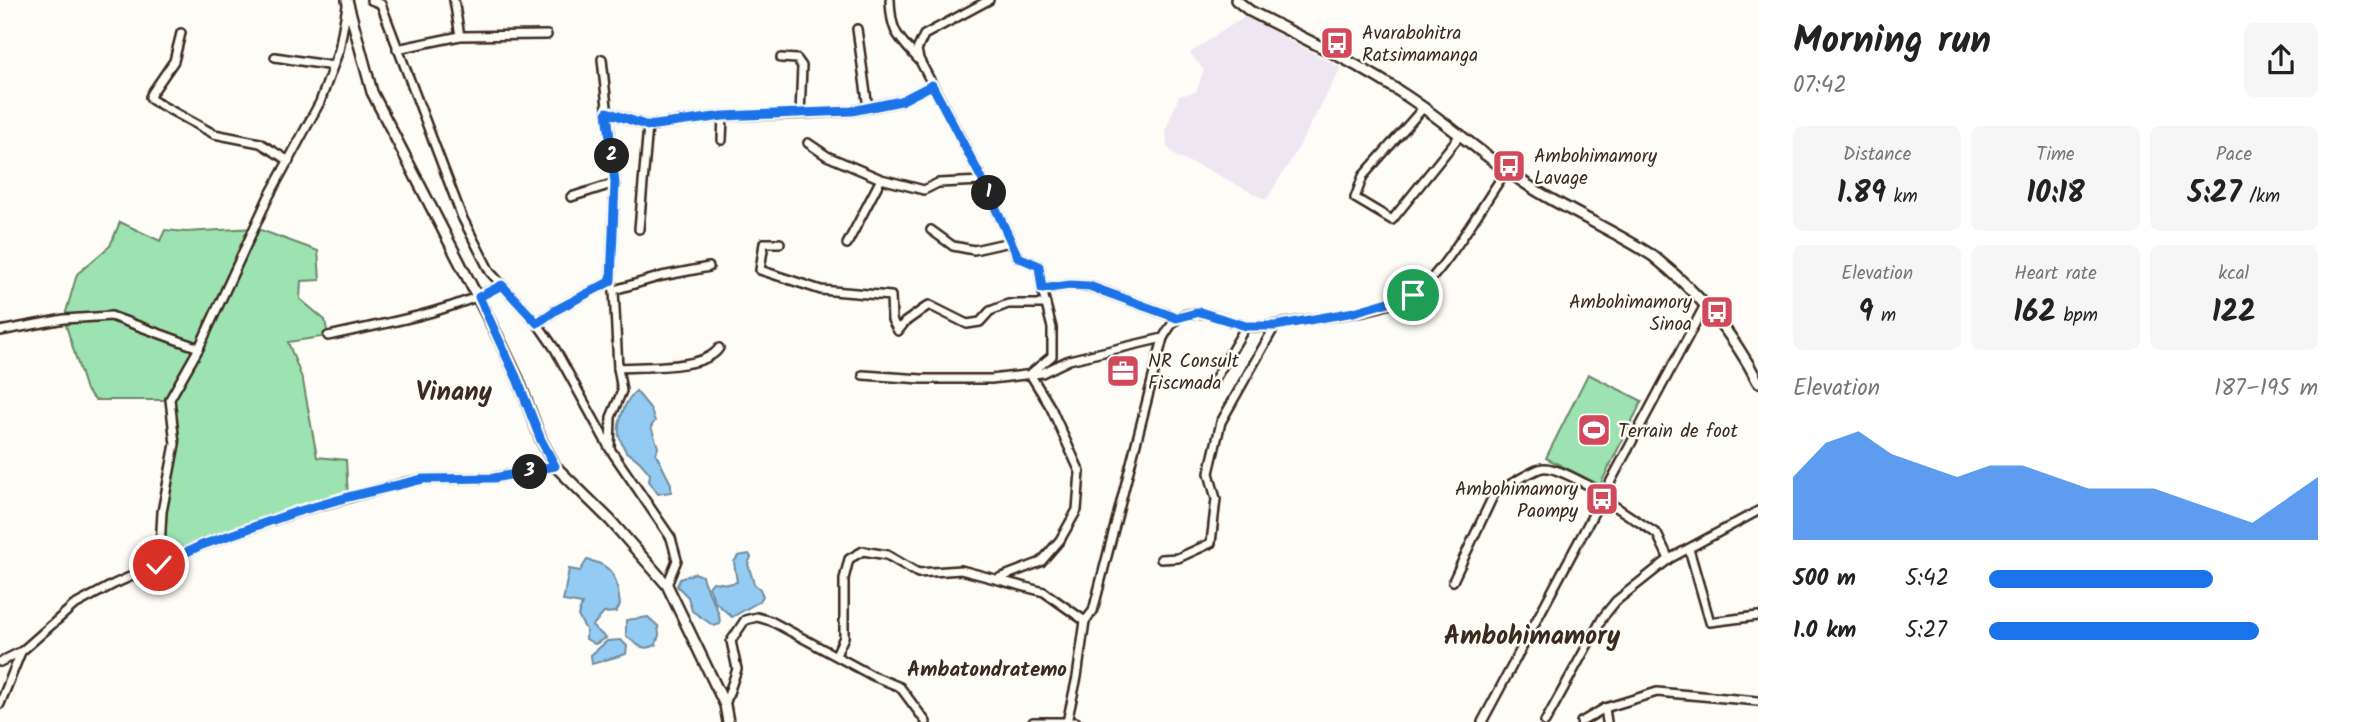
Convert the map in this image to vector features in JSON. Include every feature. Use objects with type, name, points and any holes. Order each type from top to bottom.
[{"type":"street","points":[[371,0],[381,4],[462,217],[490,272],[537,323],[555,349],[610,449],[671,538],[677,560],[667,585]]},
{"type":"street","points":[[454,0],[460,36]]},
{"type":"street","points":[[890,0],[892,25],[898,37],[919,59]]},
{"type":"street","points":[[989,0],[924,35],[917,50],[919,59],[983,181],[1018,257],[1039,266],[1052,328],[1052,356],[1030,374]]},
{"type":"street","points":[[1236,0],[1250,11],[1353,64],[1424,107],[1506,171],[1653,256],[1705,305],[1741,349],[1758,382]]},
{"type":"street","points":[[159,565],[162,512],[174,444],[170,399],[199,348],[268,198],[320,102],[340,46],[347,1]]},
{"type":"street","points":[[347,1],[372,92],[479,297],[517,379],[541,440],[555,466],[610,520],[667,585],[725,705],[728,722]]},
{"type":"street","points":[[857,29],[868,108]]},
{"type":"street","points":[[181,33],[174,61],[152,93],[152,100],[214,134],[260,143],[289,161]]},
{"type":"street","points":[[397,49],[460,36],[547,35]]},
{"type":"street","points":[[275,57],[333,65]]},
{"type":"street","points":[[781,58],[797,59],[802,66],[800,114]]},
{"type":"street","points":[[602,59],[615,183],[611,281],[614,290],[621,395],[611,417],[610,449]]},
{"type":"street","points":[[607,112],[648,126],[723,116],[800,114],[868,108],[901,101],[932,85]]},
{"type":"street","points":[[1424,107],[1363,176],[1355,198],[1392,220],[1461,134]]},
{"type":"street","points":[[722,140],[723,116]]},
{"type":"street","points":[[639,229],[648,126]]},
{"type":"street","points":[[808,143],[827,156],[881,179],[924,190],[938,183],[983,181]]},
{"type":"street","points":[[1042,289],[1070,285],[1089,286],[1177,318],[1200,312],[1246,326],[1275,326],[1354,312],[1413,295],[1424,287],[1435,276],[1506,171]]},
{"type":"street","points":[[847,244],[881,179]]},
{"type":"street","points":[[571,197],[615,183]]},
{"type":"street","points":[[931,230],[953,246],[974,250],[1010,242]]},
{"type":"street","points":[[780,243],[764,243],[760,270],[821,290],[891,296],[892,320],[898,331],[905,322],[929,305],[967,324],[980,322],[990,311],[1008,304],[1046,304]]},
{"type":"street","points":[[614,290],[662,276],[709,267]]},
{"type":"street","points":[[537,323],[611,281]]},
{"type":"street","points":[[328,336],[479,297],[502,285]]},
{"type":"street","points":[[1482,722],[1705,305]]},
{"type":"street","points":[[0,331],[64,319],[111,316],[199,348]]},
{"type":"street","points":[[1033,722],[1070,722],[1085,621],[1093,611],[1163,338],[1177,318]]},
{"type":"street","points":[[1215,379],[1246,326]]},
{"type":"street","points":[[1161,559],[1178,558],[1211,543],[1216,499],[1209,473],[1221,422],[1275,326]]},
{"type":"street","points":[[863,375],[922,379],[991,379],[1042,373],[1092,353],[1163,338]]},
{"type":"street","points":[[618,368],[692,363],[711,356],[719,348]]},
{"type":"street","points":[[998,579],[1041,562],[1059,540],[1077,510],[1080,472],[1051,408],[1030,374]]},
{"type":"street","points":[[0,662],[22,651],[73,607],[114,584],[214,541],[296,512],[423,479],[494,478],[555,466]]},
{"type":"street","points":[[1453,581],[1494,494],[1541,467],[1551,468],[1602,495],[1657,534],[1669,559]]},
{"type":"street","points":[[1545,722],[1603,617],[1616,601],[1669,559],[1758,511]]},
{"type":"street","points":[[1689,549],[1710,622],[1758,616]]},
{"type":"street","points":[[835,654],[844,637],[844,579],[849,559],[863,551],[887,555],[918,573],[961,570],[1044,592],[1085,621]]},
{"type":"street","points":[[725,705],[737,669],[731,640],[745,620],[757,617],[771,621],[873,676],[900,687],[926,722]]},
{"type":"street","points":[[0,704],[22,651]]},
{"type":"street","points":[[1581,722],[1605,708],[1657,692],[1758,701]]},
{"type":"street","points":[[1605,708],[1607,722]]},
{"type":"shaded area","points":[[1245,16],[1341,68],[1296,152],[1266,200],[1209,170],[1178,158],[1167,147],[1166,129],[1179,96],[1196,92],[1204,70],[1190,53]]},
{"type":"green space","points":[[120,222],[160,241],[165,230],[186,232],[255,228],[318,251],[320,280],[301,281],[300,299],[325,320],[328,336],[288,342],[303,381],[317,457],[346,460],[348,497],[297,512],[159,565],[162,512],[175,444],[170,400],[95,400],[86,390],[64,319],[77,274],[110,246]]},
{"type":"green space","name":"Terrain de foot","points":[[1588,374],[1642,401],[1600,485],[1546,458]]},
{"type":"water","points":[[636,391],[650,408],[655,421],[651,427],[658,447],[656,454],[671,484],[671,492],[658,494],[649,481],[650,474],[637,459],[626,452],[620,439],[623,411]]},
{"type":"water","points":[[749,554],[751,557],[748,564],[754,584],[763,596],[760,601],[732,617],[715,602],[709,587],[713,582],[737,582],[734,562],[738,556]]},
{"type":"water","points":[[587,560],[604,566],[613,575],[620,605],[616,612],[604,613],[592,626],[606,638],[595,644],[586,639],[586,630],[578,616],[582,604],[563,601],[569,569],[580,571]]},
{"type":"water","points":[[695,573],[702,576],[718,611],[720,624],[714,626],[692,611],[688,597],[677,586],[680,579]]},
{"type":"water","points":[[648,617],[658,626],[659,635],[656,645],[643,647],[626,636],[626,620]]},
{"type":"water","points":[[621,640],[627,646],[626,654],[592,664],[591,655],[607,641]]},
{"type":"place","name":"Avarabohitra Ratsimamanga","points":[[1337,43]]},
{"type":"place","name":"Ambohimamory Lavage","points":[[1509,166]]},
{"type":"place","name":"Ambohimamory Sinoa","points":[[1717,312]]},
{"type":"place","name":"NR Consult Fiscmada","points":[[1123,371]]},
{"type":"place","name":"Terrain de foot","points":[[1594,430]]},
{"type":"place","name":"Ambohimamory Paompy","points":[[1602,499]]},
{"type":"district","name":"Vinany","points":[[454,391]]},
{"type":"district","name":"Ambohimamory","points":[[1532,635]]},
{"type":"district","name":"Ambatondratemo","points":[[987,669]]},
{"type":"route","points":[[159,565],[202,545],[348,497],[423,479],[494,478],[555,466],[541,440],[517,379],[479,297],[502,285],[537,323],[580,296],[611,281],[615,183],[607,112],[648,126],[723,116],[852,111],[901,101],[932,85],[983,181],[1018,257],[1039,266],[1042,289],[1070,285],[1089,286],[1177,318],[1200,312],[1224,317],[1246,326],[1275,326],[1322,318],[1413,295]]}]
